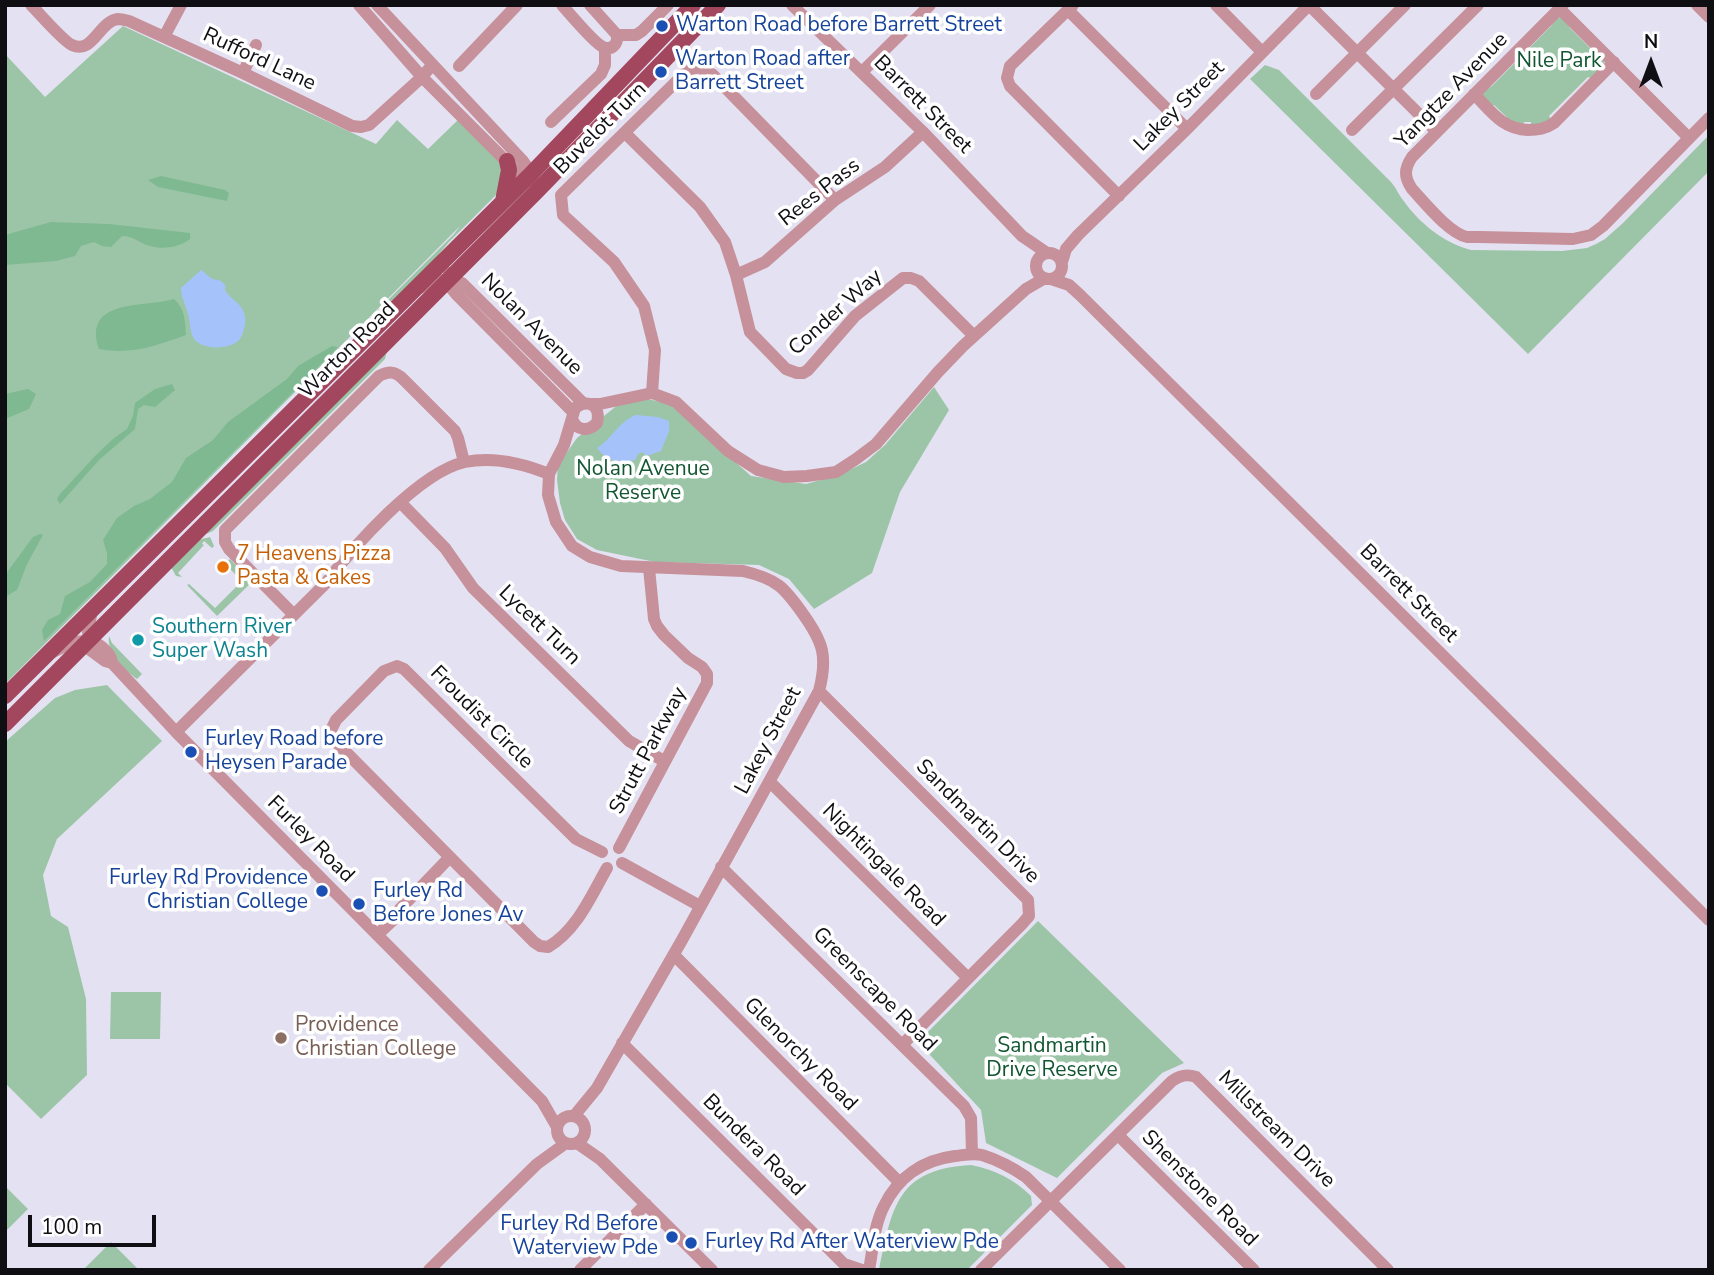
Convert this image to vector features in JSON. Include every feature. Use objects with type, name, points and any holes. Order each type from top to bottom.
[{"type":"main road","name":"Warton Road","points":[[5,696],[503,201],[519,166],[693,5]]},
{"type":"main road","name":"Warton Road","points":[[5,724],[449,280],[718,5]]},
{"type":"main road","points":[[503,201],[509,170],[519,166]]},
{"type":"street","name":"Rufford Lane","points":[[32,5],[70,45],[87,45],[109,22],[117,19],[129,21],[352,126],[369,125],[432,65]]},
{"type":"street","points":[[164,37],[181,5]]},
{"type":"street","points":[[359,5],[422,77],[519,166],[538,176],[557,170]]},
{"type":"street","points":[[377,5],[519,166],[530,187],[527,201]]},
{"type":"street","points":[[459,66],[517,5]]},
{"type":"street","points":[[562,5],[597,42],[605,48],[612,47],[618,41],[617,35],[590,5]]},
{"type":"street","points":[[617,35],[636,35],[642,32],[668,5]]},
{"type":"street","name":"Barrett Street","points":[[792,5],[923,132],[1045,265],[1080,295],[1709,920]]},
{"type":"street","points":[[862,72],[930,5]]},
{"type":"street","points":[[1216,5],[1262,52]]},
{"type":"street","points":[[1309,5],[1437,132]]},
{"type":"street","name":"Lakey Street","points":[[652,393],[677,402],[728,451],[758,470],[784,477],[836,472],[876,444],[974,336],[1026,289],[1045,265],[1119,196],[1309,5]]},
{"type":"street","points":[[1316,94],[1405,5]]},
{"type":"street","points":[[1352,130],[1478,5]]},
{"type":"street","points":[[1697,5],[1709,17]]},
{"type":"street","points":[[1562,7],[1689,138]]},
{"type":"street","name":"Yangtze Avenue","points":[[1562,7],[1407,165],[1407,182],[1450,227],[1467,237],[1573,239],[1591,235],[1709,118]]},
{"type":"street","points":[[1119,196],[1010,86],[1007,78],[1010,66],[1070,8],[1186,129]]},
{"type":"street","points":[[243,73],[256,45]]},
{"type":"street","points":[[551,122],[601,74],[605,65],[605,48]]},
{"type":"street","points":[[1474,94],[1509,127],[1539,130],[1554,123],[1614,62]]},
{"type":"street","name":"Buvelot Turn","points":[[652,393],[655,350],[643,306],[614,262],[563,215],[561,195],[686,72],[698,67],[712,74],[835,201]]},
{"type":"street","name":"Rees Pass","points":[[736,275],[765,262],[835,201],[885,167],[923,132]]},
{"type":"street","name":"Conder Way","points":[[625,133],[700,206],[725,242],[750,332],[791,372],[803,373],[808,370],[855,316],[903,278],[919,281],[974,336]]},
{"type":"street","name":"Lakey Street","points":[[1045,265],[1058,276],[1066,249],[1078,235]]},
{"type":"street","name":"Nolan Avenue","points":[[449,280],[449,263],[456,248]]},
{"type":"street","points":[[1045,265],[1058,255],[1062,266]]},
{"type":"street","name":"Barrett Street","points":[[1062,266],[1080,295]]},
{"type":"street","name":"Nolan Avenue","points":[[411,293],[436,280],[462,283],[580,409]]},
{"type":"street","points":[[294,615],[229,549],[225,542],[225,530],[379,376],[394,372],[403,379],[454,431],[464,462]]},
{"type":"street","points":[[580,409],[652,393]]},
{"type":"street","points":[[564,446],[585,429],[592,427],[614,402]]},
{"type":"street","points":[[580,409],[598,412],[598,419]]},
{"type":"street","points":[[580,409],[577,426],[585,429]]},
{"type":"street","points":[[176,732],[324,584],[345,557],[415,490],[439,472],[464,462],[512,462],[549,474],[580,409]]},
{"type":"street","name":"Lakey Street","points":[[429,1270],[571,1129],[674,955],[770,782],[819,691],[824,668],[821,642],[817,633],[782,587],[760,575],[743,571],[621,566],[590,557],[572,546],[555,522],[548,495],[549,474]]},
{"type":"street","name":"Lycett Turn","points":[[401,503],[444,548],[473,588],[590,703],[629,741],[664,761]]},
{"type":"street","name":"Strutt Parkway","points":[[619,848],[703,691],[708,674],[657,626],[649,568]]},
{"type":"street","points":[[47,655],[73,643],[88,640],[92,610]]},
{"type":"street","name":"Furley Road","points":[[88,640],[90,650],[112,663],[176,732],[712,1270]]},
{"type":"street","name":"Froudist Circle","points":[[602,852],[576,839],[404,669],[397,666],[384,671],[335,720],[331,730],[332,738],[540,946],[548,947],[558,941],[572,926],[607,868]]},
{"type":"street","name":"Sandmartin Drive","points":[[819,691],[1028,900],[1028,916],[902,1045]]},
{"type":"street","name":"Nightingale Road","points":[[770,782],[968,978]]},
{"type":"street","points":[[612,846],[619,848],[623,854],[622,863],[614,869],[607,868],[601,862],[602,852],[612,846]]},
{"type":"street","points":[[374,932],[388,915],[399,910],[450,857]]},
{"type":"street","points":[[622,863],[700,906]]},
{"type":"street","name":"Greenscape Road","points":[[722,867],[964,1106],[971,1118],[972,1154]]},
{"type":"street","name":"Glenorchy Road","points":[[674,955],[899,1182]]},
{"type":"street","name":"Bundera Road","points":[[622,1043],[844,1264],[862,1270]]},
{"type":"street","name":"Millstream Drive","points":[[984,1269],[1172,1081],[1185,1075],[1196,1077],[1388,1270]]},
{"type":"street","name":"Shenstone Road","points":[[1118,1135],[1254,1270]]},
{"type":"street","points":[[869,1270],[882,1209],[893,1188],[914,1170],[939,1158],[972,1154],[1011,1167],[1026,1177],[1120,1270]]},
{"type":"street","points":[[580,1270],[646,1204]]},
{"type":"green space","name":"Nile Park","points":[[1561,17],[1597,55],[1600,54],[1604,64],[1549,116],[1551,119],[1540,125],[1524,122],[1523,125],[1515,125],[1484,99],[1482,92],[1492,86],[1552,25],[1555,18]]},
{"type":"green space","points":[[123,26],[376,144],[397,120],[428,149],[460,118],[502,163],[499,191],[423,273],[376,319],[372,316],[460,226],[5,684],[5,54],[45,97]]},
{"type":"green space","points":[[1265,65],[1279,70],[1390,181],[1424,224],[1451,242],[1471,250],[1562,251],[1587,248],[1596,244],[1623,223],[1709,135],[1709,171],[1528,354],[1250,79]]},
{"type":"green space","points":[[161,176],[225,190],[229,193],[227,201],[158,187],[148,180]]},
{"type":"green space","points":[[51,222],[109,224],[190,233],[190,239],[176,246],[160,248],[122,236],[111,247],[94,242],[81,246],[75,256],[56,261],[5,265],[5,235]]},
{"type":"green space","points":[[174,299],[185,320],[186,335],[133,350],[99,349],[96,333],[99,321],[107,313],[133,305]]},
{"type":"green space","points":[[332,346],[338,347],[44,641],[42,630],[48,620],[60,614],[65,596],[90,582],[107,564],[103,540],[117,518],[150,499],[172,482],[186,458],[213,440],[228,422],[287,379],[298,366]]},
{"type":"green space","points":[[387,350],[385,359],[213,531],[197,538]]},
{"type":"green space","points":[[172,384],[175,390],[155,407],[144,405],[138,409],[135,429],[99,460],[60,504],[57,499],[60,494],[96,455],[127,429],[135,403],[155,389]]},
{"type":"green space","name":"Nolan Avenue Reserve","points":[[934,387],[949,410],[900,492],[872,573],[814,609],[789,579],[759,565],[655,562],[597,550],[577,539],[565,520],[557,480],[558,465],[577,438],[620,403],[643,398],[670,404],[751,476],[806,484],[839,475],[866,462],[885,445]]},
{"type":"green space","points":[[28,389],[36,394],[29,409],[5,419],[5,394]]},
{"type":"green space","points":[[43,535],[17,590],[5,597],[5,575],[33,537]]},
{"type":"green space","points":[[210,537],[214,546],[212,548],[204,541],[204,545],[178,573],[182,577],[176,576],[171,567],[198,540]]},
{"type":"green space","points":[[230,559],[252,582],[217,616],[187,585],[215,608],[242,581],[225,564]]},
{"type":"green space","points":[[109,636],[112,643],[142,674],[137,679],[113,655]]},
{"type":"green space","points":[[107,685],[162,741],[57,839],[43,875],[51,916],[68,927],[86,999],[87,1075],[41,1119],[5,1083],[5,742],[55,698],[75,690]]},
{"type":"green space","name":"Sandmartin Drive Reserve","points":[[1038,921],[1184,1063],[1162,1073],[1057,1178],[986,1143],[981,1110],[918,1042]]},
{"type":"green space","points":[[111,992],[161,992],[160,1039],[110,1039]]},
{"type":"green space","points":[[971,1165],[1011,1180],[1031,1196],[1032,1205],[967,1270],[879,1270],[888,1228],[902,1195],[913,1183],[927,1174]]},
{"type":"green space","points":[[5,1186],[28,1209],[5,1232]]},
{"type":"green space","points":[[111,1242],[139,1270],[83,1270]]},
{"type":"water","points":[[201,270],[222,282],[227,293],[244,313],[243,333],[236,343],[224,347],[205,346],[195,340],[192,334],[181,288]]},
{"type":"water","points":[[636,415],[669,421],[669,431],[661,451],[647,456],[642,452],[635,460],[629,461],[605,456],[597,448],[625,421]]},
{"type":"place","name":"Warton Road before Barrett Street","points":[[662,26]]},
{"type":"place","name":"Warton Road after Barrett Street","points":[[661,72]]},
{"type":"place","name":"7 Heavens Pizza Pasta & Cakes","points":[[223,567]]},
{"type":"place","name":"Southern River Super Wash","points":[[138,640]]},
{"type":"place","name":"Furley Road before Heysen Parade","points":[[191,752]]},
{"type":"place","name":"Furley Rd Providence Christian College","points":[[322,891]]},
{"type":"place","name":"Furley Rd Before Jones Av","points":[[359,904]]},
{"type":"place","name":"Providence Christian College","points":[[281,1038]]},
{"type":"place","name":"Furley Rd Before Waterview Pde","points":[[672,1237]]},
{"type":"place","name":"Furley Rd After Waterview Pde","points":[[691,1243]]}]
